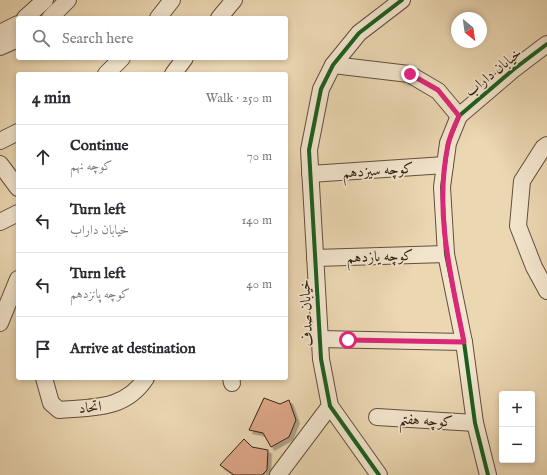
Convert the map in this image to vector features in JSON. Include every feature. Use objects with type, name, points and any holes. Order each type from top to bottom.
[{"type":"street","points":[[27,16],[45,0]]},
{"type":"street","points":[[52,16],[68,0]]},
{"type":"street","points":[[160,16],[172,0]]},
{"type":"street","points":[[221,16],[234,0]]},
{"type":"street","name":"خیابان صدف","points":[[379,475],[330,406],[321,359],[319,339],[309,150],[321,90],[334,65],[359,33],[402,0]]},
{"type":"street","points":[[0,33],[16,25]]},
{"type":"street","points":[[0,47],[16,40]]},
{"type":"street","name":"خیابان داراب","points":[[488,475],[476,423],[464,342],[446,254],[442,187],[448,143],[459,116],[514,69],[547,44]]},
{"type":"street","points":[[108,72],[120,60]]},
{"type":"street","points":[[174,72],[184,60]]},
{"type":"street","points":[[334,65],[410,74],[438,90],[459,116]]},
{"type":"street","points":[[0,141],[16,133]]},
{"type":"street","points":[[547,145],[543,148],[522,181],[518,226],[534,267],[547,291]]},
{"type":"street","points":[[0,164],[16,185]]},
{"type":"street","name":"کوچه سیزدهم","points":[[310,174],[445,165]]},
{"type":"street","points":[[0,222],[16,214]]},
{"type":"street","name":"کوچه یازدهم","points":[[315,258],[446,254]]},
{"type":"street","points":[[0,323],[16,284]]},
{"type":"street","points":[[319,339],[464,342]]},
{"type":"street","name":"اتحاد","points":[[45,380],[51,403],[59,410],[115,405],[138,390],[145,380]]},
{"type":"street","points":[[278,475],[330,406]]},
{"type":"street","name":"کوچه هفتم","points":[[377,417],[476,423]]},
{"type":"building","points":[[264,398],[280,404],[289,400],[296,420],[289,437],[271,447],[263,433],[249,430]]},
{"type":"building","points":[[244,439],[252,447],[268,450],[267,470],[262,475],[234,475],[220,465]]},
{"type":"cycle path","points":[[379,475],[330,406],[321,359],[309,150],[321,89],[333,65],[359,33],[402,0]]},
{"type":"cycle path","points":[[488,475],[475,423],[464,342],[446,254],[442,187],[448,143],[459,116],[514,69],[547,44]]},
{"type":"route","points":[[348,340],[464,342],[446,254],[442,187],[448,143],[459,116],[438,90],[410,74]]}]
